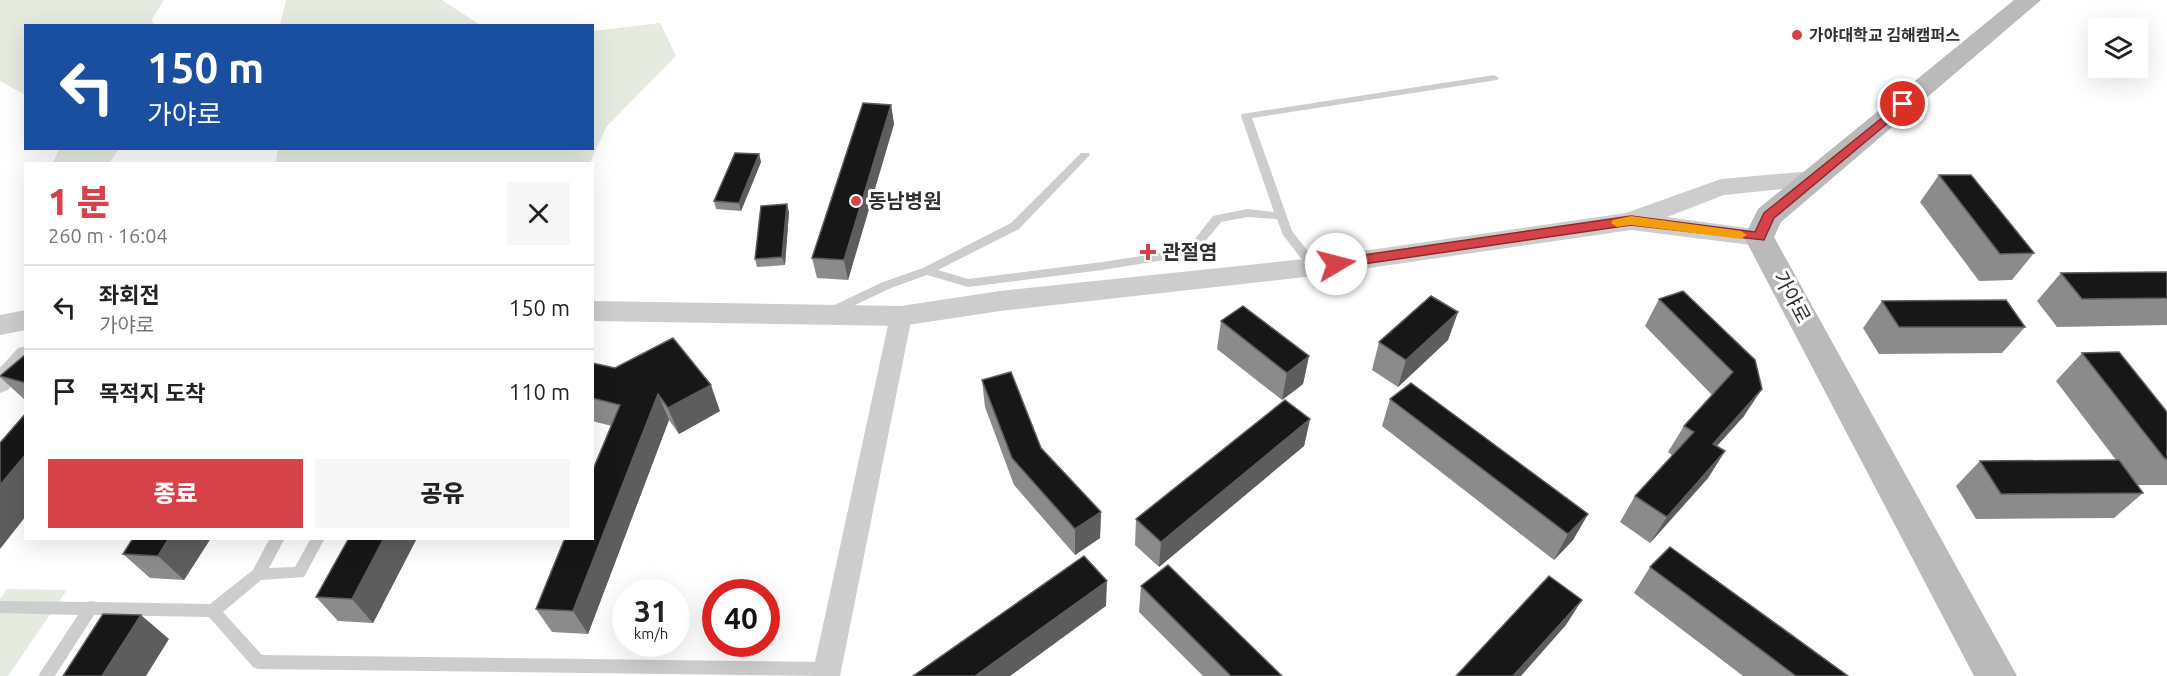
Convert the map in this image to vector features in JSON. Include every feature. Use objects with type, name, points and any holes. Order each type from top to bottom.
[{"type":"main road","points":[[1759,237],[1768,216],[2029,0]]},
{"type":"main road","name":"가야로","points":[[1759,237],[1996,676]]},
{"type":"street","points":[[594,311],[901,316],[1000,301],[1314,267],[1631,221],[1720,187],[1813,179]]},
{"type":"street","points":[[1631,221],[1759,237]]},
{"type":"street","points":[[826,673],[901,316]]},
{"type":"street","points":[[0,325],[24,320]]},
{"type":"street","points":[[0,384],[24,356]]},
{"type":"lane","points":[[1314,267],[1287,232],[1246,116],[1494,78]]},
{"type":"lane","points":[[825,315],[888,285],[927,271],[1015,226],[1085,155]]},
{"type":"lane","points":[[927,271],[968,283],[1102,266],[1190,252],[1217,219],[1247,213],[1281,216]]},
{"type":"lane","points":[[0,607],[213,611],[258,574],[277,540]]},
{"type":"lane","points":[[258,574],[299,573],[317,540]]},
{"type":"lane","points":[[46,676],[92,607]]},
{"type":"lane","points":[[213,611],[258,662],[473,670],[826,673]]},
{"type":"shaded area","points":[[0,0],[164,0],[152,19],[153,24],[24,24],[24,94],[0,81]]},
{"type":"shaded area","points":[[286,0],[442,0],[478,24],[280,24]]},
{"type":"shaded area","points":[[660,23],[676,56],[607,126],[590,162],[276,162],[278,150],[594,150],[594,31]]},
{"type":"shaded area","points":[[58,150],[118,150],[110,162],[53,162]]},
{"type":"shaded area","points":[[7,589],[67,590],[8,676],[0,676],[0,599]]},
{"type":"building","points":[[863,103],[891,105],[844,260],[812,258]]},
{"type":"building","points":[[735,153],[759,154],[739,203],[714,201]]},
{"type":"building","points":[[1939,175],[1971,175],[2034,253],[2000,254]]},
{"type":"building","points":[[787,204],[782,257],[755,259],[761,206]]},
{"type":"building","points":[[2167,272],[2167,298],[2082,299],[2061,273]]},
{"type":"building","points":[[1683,291],[1755,360],[1762,389],[1713,444],[1725,451],[1667,517],[1635,496],[1694,432],[1684,426],[1733,372],[1659,299]]},
{"type":"building","points":[[1431,296],[1458,312],[1406,360],[1379,342]]},
{"type":"building","points":[[2006,300],[2025,327],[1899,327],[1882,301]]},
{"type":"building","points":[[1243,306],[1309,356],[1287,373],[1221,321]]},
{"type":"building","points":[[673,338],[711,385],[668,408],[658,394],[573,611],[536,609],[564,540],[594,540],[594,467],[620,405],[594,398],[594,363],[615,368]]},
{"type":"building","points":[[2119,352],[2167,412],[2167,459],[2082,353]]},
{"type":"building","points":[[24,356],[24,382],[0,376]]},
{"type":"building","points":[[1011,372],[1041,448],[1101,512],[1075,529],[1012,458],[982,380]]},
{"type":"building","points":[[1411,383],[1588,514],[1568,534],[1390,399]]},
{"type":"building","points":[[1285,400],[1310,419],[1161,542],[1136,519]]},
{"type":"building","points":[[24,415],[24,456],[0,485],[0,443]]},
{"type":"building","points":[[2119,460],[2143,493],[2001,494],[1980,461]]},
{"type":"building","points":[[132,540],[168,540],[158,556],[123,554]]},
{"type":"building","points":[[348,540],[383,540],[352,599],[316,597]]},
{"type":"building","points":[[1670,547],[1848,676],[1796,676],[1650,567]]},
{"type":"building","points":[[1084,556],[1107,581],[975,676],[913,676]]},
{"type":"building","points":[[1168,565],[1282,676],[1231,676],[1141,586]]},
{"type":"building","points":[[1549,576],[1582,600],[1513,676],[1456,676]]},
{"type":"building","points":[[103,614],[141,615],[102,676],[63,676]]},
{"type":"slow traffic","points":[[1617,223],[1631,221],[1741,235]]},
{"type":"place","name":"가야대학교 김해캠퍼스","points":[[1797,35]]},
{"type":"place","name":"동남병원","points":[[856,201]]},
{"type":"place","name":"관절염","points":[[1148,252]]},
{"type":"route","points":[[1336,264],[1631,221],[1759,237],[1768,216],[1903,104]]}]
